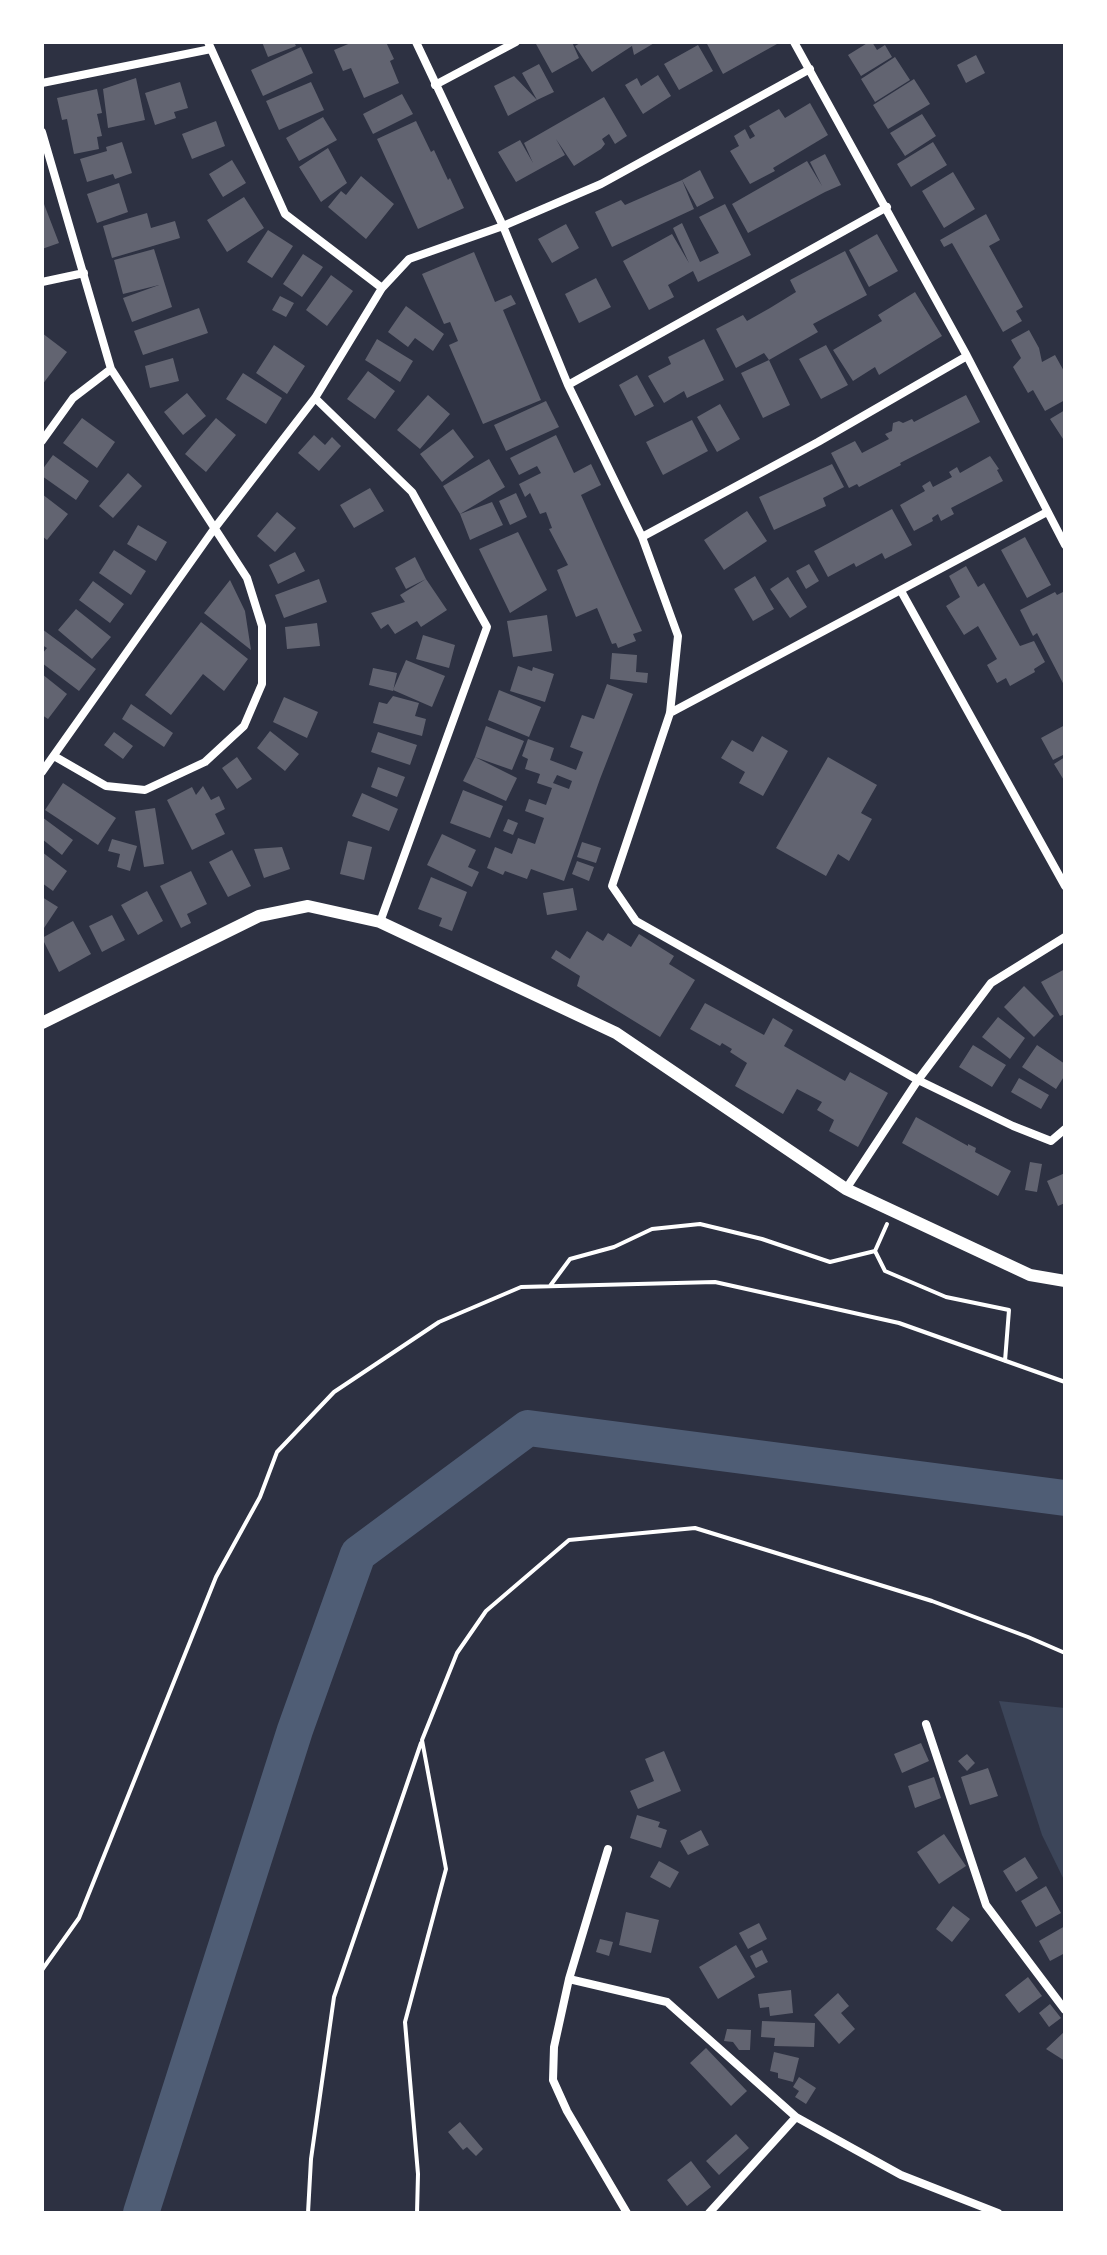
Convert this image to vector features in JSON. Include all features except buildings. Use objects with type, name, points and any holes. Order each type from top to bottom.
[{"type":"street","points":[[416,42],[503,226],[568,385],[642,537],[678,636],[670,713],[612,886],[636,921],[918,1080],[1051,1141],[1065,1129]]},
{"type":"street","points":[[435,85],[516,42]]},
{"type":"street","points":[[794,42],[887,207],[1065,545]]},
{"type":"street","points":[[42,83],[210,46],[285,214],[382,288]]},
{"type":"street","points":[[42,772],[214,529],[315,398],[382,288],[409,259],[503,226],[601,184],[810,69]]},
{"type":"street","points":[[42,132],[111,369],[247,578],[262,626],[262,684],[244,726],[205,762],[145,790],[106,786],[54,756]]},
{"type":"street","points":[[568,385],[887,207]]},
{"type":"street","points":[[42,282],[84,273]]},
{"type":"street","points":[[642,537],[818,442],[967,356]]},
{"type":"street","points":[[42,441],[73,398],[111,369]]},
{"type":"street","points":[[315,398],[412,492],[487,627],[380,922]]},
{"type":"street","points":[[670,713],[1047,512]]},
{"type":"street","points":[[901,591],[1065,886]]},
{"type":"street","points":[[42,1023],[259,916],[308,906],[380,922],[616,1033],[846,1189],[1030,1275],[1065,1281]]},
{"type":"street","points":[[846,1189],[918,1080],[991,983],[1065,937]]},
{"type":"street","points":[[926,1724],[986,1905],[1065,2010]]},
{"type":"street","points":[[608,1849],[569,1979],[554,2047],[553,2080],[567,2111],[627,2213]]},
{"type":"street","points":[[569,1979],[667,2002],[796,2117],[901,2175],[998,2213]]},
{"type":"street","points":[[709,2213],[796,2117]]},
{"type":"path","points":[[875,1251],[894,1211]]},
{"type":"path","points":[[550,1286],[570,1259],[614,1247],[652,1229],[700,1224],[762,1239],[830,1262],[875,1251]]},
{"type":"path","points":[[875,1251],[885,1271],[946,1297],[1009,1310],[1005,1361]]},
{"type":"path","points":[[42,1970],[79,1918],[216,1577],[260,1497],[277,1452],[334,1392],[439,1322],[521,1287],[715,1282],[899,1323],[1065,1382]]},
{"type":"path","points":[[308,2213],[311,2159],[334,1997],[422,1740],[457,1653],[486,1611],[569,1540],[695,1528],[932,1601],[1065,1653]]},
{"type":"path","points":[[417,2213],[418,2174],[405,2022],[446,1869],[422,1740]]},
{"type":"shaded area","points":[[999,1701],[1065,1708],[1065,1882],[1042,1835]]},
{"type":"waterway","points":[[141,2213],[295,1730],[358,1554],[528,1428],[1065,1498]]}]
